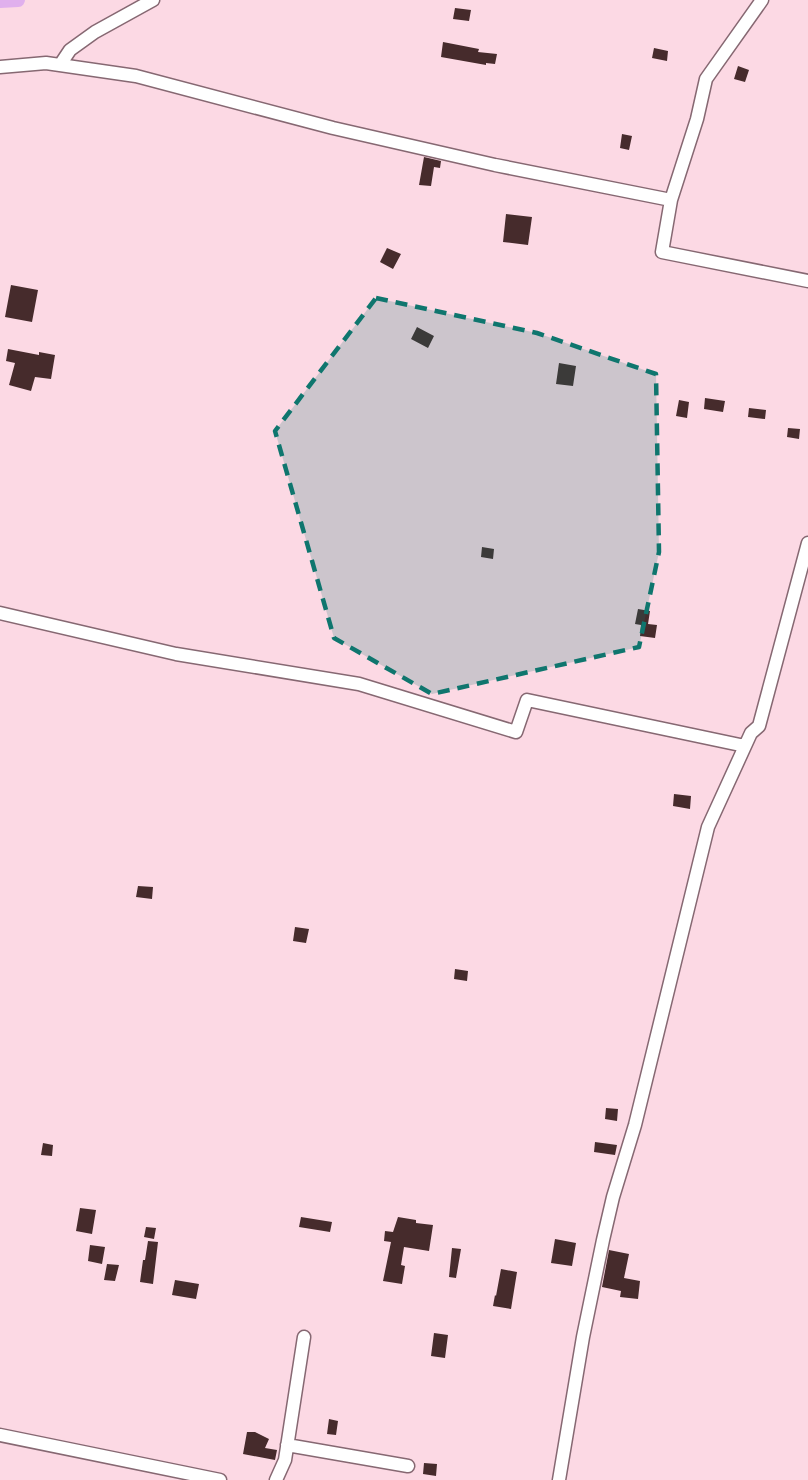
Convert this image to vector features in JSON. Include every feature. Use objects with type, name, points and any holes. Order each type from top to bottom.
[{"type":"street","points":[[60,65],[70,50],[95,32],[153,0]]},
{"type":"street","points":[[762,0],[706,80],[697,119],[671,200],[663,252],[808,281]]},
{"type":"street","points":[[0,67],[46,63],[136,76],[356,133],[495,165],[671,200]]},
{"type":"street","points":[[559,1480],[583,1337],[603,1240],[708,828],[751,733],[759,726],[808,543]]},
{"type":"street","points":[[0,613],[176,654],[359,684],[516,732],[526,700],[745,746]]},
{"type":"street","points":[[276,1480],[285,1460],[304,1337]]},
{"type":"street","points":[[0,1435],[220,1480]]},
{"type":"street","points":[[287,1445],[408,1466]]},
{"type":"highlighted area","points":[[376,298],[537,333],[656,374],[659,552],[639,647],[432,694],[334,638],[275,431]]},
{"type":"building","points":[[455,8],[471,10],[469,21],[453,19]]},
{"type":"building","points":[[443,42],[479,49],[478,52],[497,54],[495,64],[486,63],[486,65],[441,57]]},
{"type":"building","points":[[654,48],[668,51],[667,61],[652,58]]},
{"type":"building","points":[[738,66],[749,70],[745,82],[734,79]]},
{"type":"building","points":[[622,134],[632,136],[629,150],[620,148]]},
{"type":"building","points":[[424,157],[441,161],[440,168],[434,167],[431,186],[419,185]]},
{"type":"building","points":[[506,214],[532,217],[528,245],[503,242]]},
{"type":"building","points":[[387,248],[401,254],[393,269],[380,262]]},
{"type":"building","points":[[11,285],[38,290],[32,322],[5,317]]},
{"type":"building","points":[[417,327],[434,336],[428,348],[411,339]]},
{"type":"building","points":[[8,349],[39,355],[39,352],[55,355],[51,379],[35,377],[31,391],[9,385],[15,363],[6,361]]},
{"type":"building","points":[[559,363],[576,366],[573,386],[556,384]]},
{"type":"building","points":[[705,398],[725,401],[723,412],[704,409]]},
{"type":"building","points":[[679,400],[689,402],[687,418],[676,416]]},
{"type":"building","points":[[749,408],[766,410],[765,419],[748,417]]},
{"type":"building","points":[[788,428],[800,429],[799,439],[787,437]]},
{"type":"building","points":[[482,547],[494,549],[493,559],[481,557]]},
{"type":"building","points":[[638,609],[650,611],[648,624],[657,625],[655,638],[640,636],[641,625],[635,624]]},
{"type":"building","points":[[674,794],[691,796],[690,809],[673,806]]},
{"type":"building","points":[[138,886],[153,887],[152,899],[136,897]]},
{"type":"building","points":[[295,927],[309,929],[306,943],[293,941]]},
{"type":"building","points":[[455,969],[468,971],[467,981],[454,979]]},
{"type":"building","points":[[606,1108],[618,1109],[617,1121],[605,1119]]},
{"type":"building","points":[[595,1142],[617,1145],[615,1155],[594,1152]]},
{"type":"building","points":[[43,1143],[53,1145],[52,1156],[41,1155]]},
{"type":"building","points":[[80,1208],[96,1210],[92,1234],[76,1231]]},
{"type":"building","points":[[301,1217],[332,1222],[330,1232],[299,1227]]},
{"type":"building","points":[[398,1217],[416,1220],[416,1223],[433,1225],[429,1251],[404,1247],[401,1265],[405,1266],[402,1284],[383,1281],[391,1242],[384,1241],[385,1231],[393,1232]]},
{"type":"building","points":[[146,1227],[156,1228],[154,1239],[144,1237]]},
{"type":"building","points":[[555,1239],[576,1243],[572,1266],[551,1263]]},
{"type":"building","points":[[148,1241],[158,1242],[153,1284],[140,1282]]},
{"type":"building","points":[[90,1245],[105,1247],[102,1264],[88,1261]]},
{"type":"building","points":[[452,1248],[461,1249],[456,1278],[449,1277]]},
{"type":"building","points":[[609,1250],[629,1254],[624,1278],[640,1281],[638,1299],[620,1297],[621,1291],[602,1287]]},
{"type":"building","points":[[107,1264],[119,1265],[115,1281],[104,1280]]},
{"type":"building","points":[[501,1269],[517,1272],[511,1309],[493,1306]]},
{"type":"building","points":[[175,1280],[199,1284],[196,1299],[172,1295]]},
{"type":"building","points":[[434,1333],[448,1335],[445,1358],[431,1356]]},
{"type":"building","points":[[329,1419],[338,1421],[336,1435],[327,1434]]},
{"type":"building","points":[[247,1432],[255,1432],[269,1439],[265,1448],[277,1450],[275,1460],[243,1454]]},
{"type":"building","points":[[424,1463],[437,1464],[436,1476],[423,1474]]},
{"type":"waterway","points":[[0,1],[18,0]]}]
